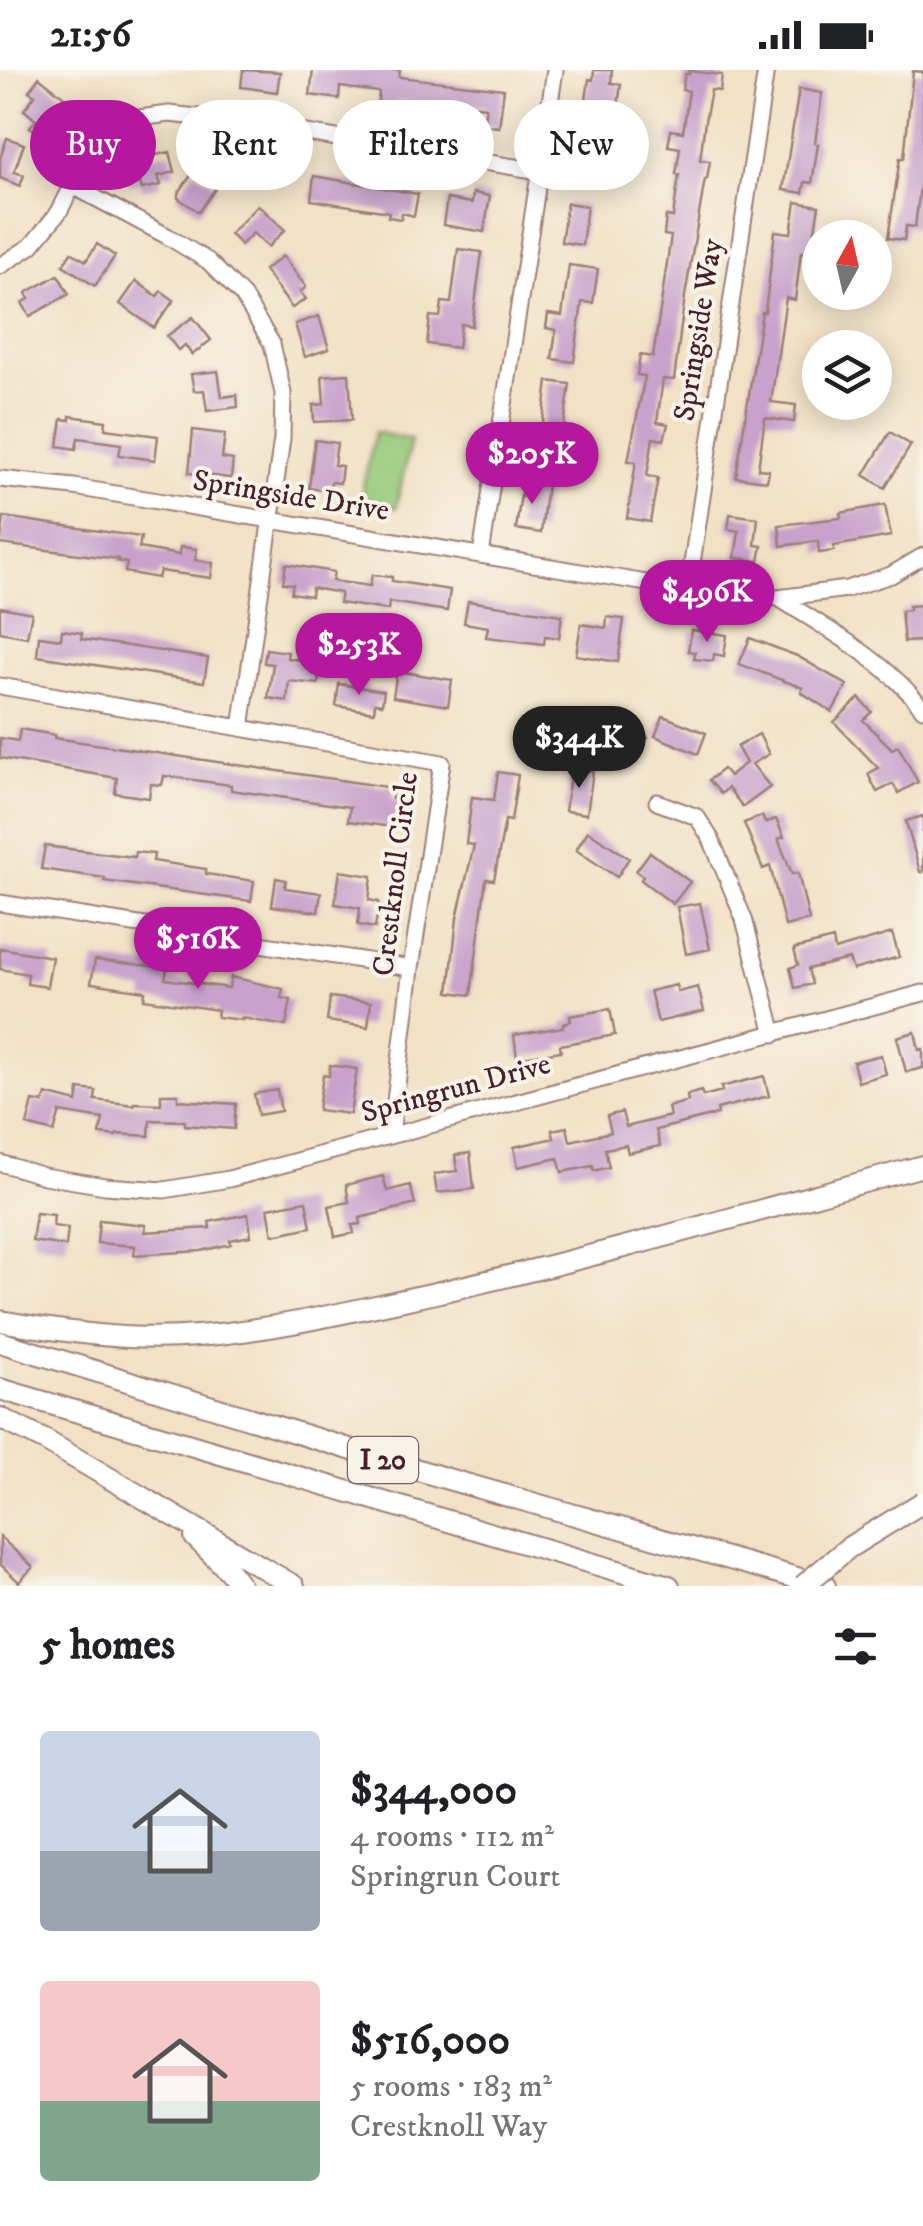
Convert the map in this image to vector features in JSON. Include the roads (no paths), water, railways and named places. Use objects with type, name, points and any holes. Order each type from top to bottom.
[{"type":"highway","points":[[0,1321],[61,1332],[137,1338],[195,1337],[290,1325],[514,1276],[923,1166]]},
{"type":"highway","name":"I 20","points":[[0,1342],[441,1477],[825,1586]]},
{"type":"highway","name":"I 20","points":[[0,1389],[669,1586]]},
{"type":"highway","points":[[0,1418],[294,1586]]},
{"type":"highway","points":[[803,1586],[848,1548],[923,1502]]},
{"type":"highway","points":[[155,1505],[194,1536],[240,1586]]},
{"type":"street","points":[[550,100],[555,70]]},
{"type":"street","name":"Springside Way","points":[[688,590],[766,74]]},
{"type":"street","points":[[156,116],[227,120],[514,168]]},
{"type":"street","points":[[0,266],[31,246],[71,190]]},
{"type":"street","points":[[81,190],[208,261],[243,296],[272,344],[282,392],[282,439],[241,728]]},
{"type":"street","points":[[480,555],[536,190]]},
{"type":"street","name":"Springside Drive","points":[[0,478],[74,487],[688,590],[778,598],[847,589],[891,575],[923,556]]},
{"type":"street","points":[[778,598],[836,633],[882,668],[923,709]]},
{"type":"street","name":"Crestknoll Circle","points":[[0,686],[442,763],[411,968],[392,1135]]},
{"type":"street","points":[[657,802],[697,817],[710,840],[744,919],[774,1034]]},
{"type":"street","points":[[0,902],[411,968]]},
{"type":"street","name":"Springrun Drive","points":[[0,1163],[44,1176],[105,1186],[164,1190],[229,1179],[923,993]]}]
